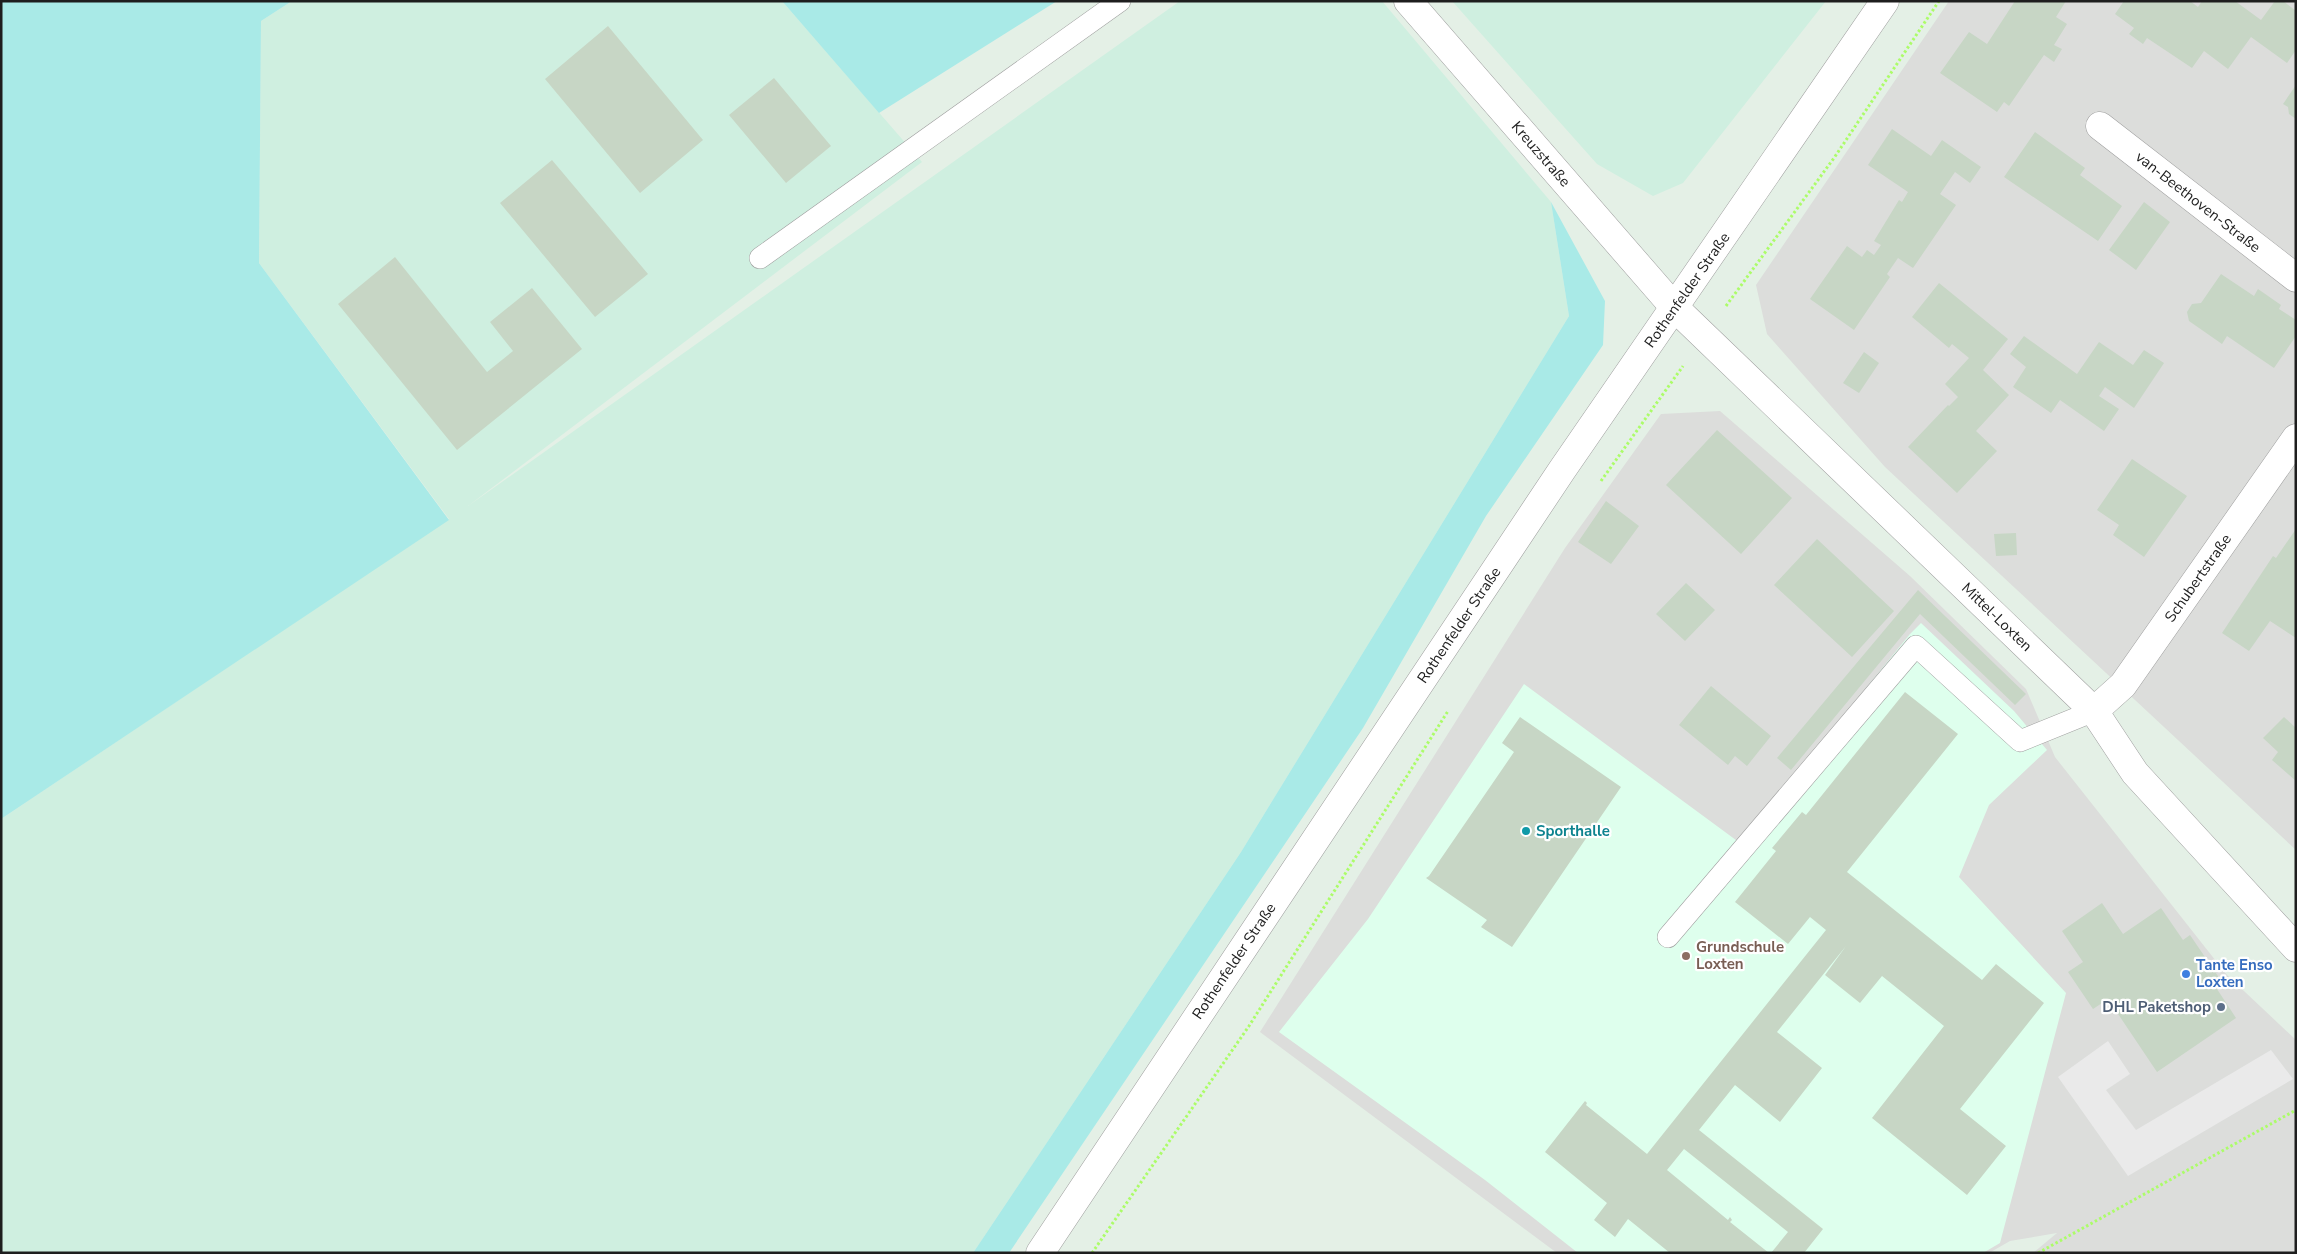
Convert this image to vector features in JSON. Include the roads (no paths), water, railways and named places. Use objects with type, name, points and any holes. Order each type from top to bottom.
[{"type":"street","name":"Kreuzstraße","points":[[1408,1],[1674,307]]},
{"type":"street","name":"Rothenfelder Straße","points":[[1040,1253],[1562,470],[1885,1]]},
{"type":"street","name":"van-Beethoven-Straße","points":[[2100,126],[2296,278]]},
{"type":"street","name":"Mittel-Loxten","points":[[1674,307],[2094,711],[2135,773],[2296,948]]},
{"type":"street","name":"Schubertstraße","points":[[2094,711],[2123,685],[2296,438]]},
{"type":"lane","points":[[760,258],[1120,1]]},
{"type":"lane","points":[[1668,937],[1916,646],[2020,741],[2094,711]]},
{"type":"place","name":"Sporthalle","points":[[1526,831]]},
{"type":"place","name":"Grundschule Loxten","points":[[1686,956]]},
{"type":"place","name":"Tante Enso Loxten","points":[[2186,974]]},
{"type":"place","name":"DHL Paketshop","points":[[2221,1007]]}]
